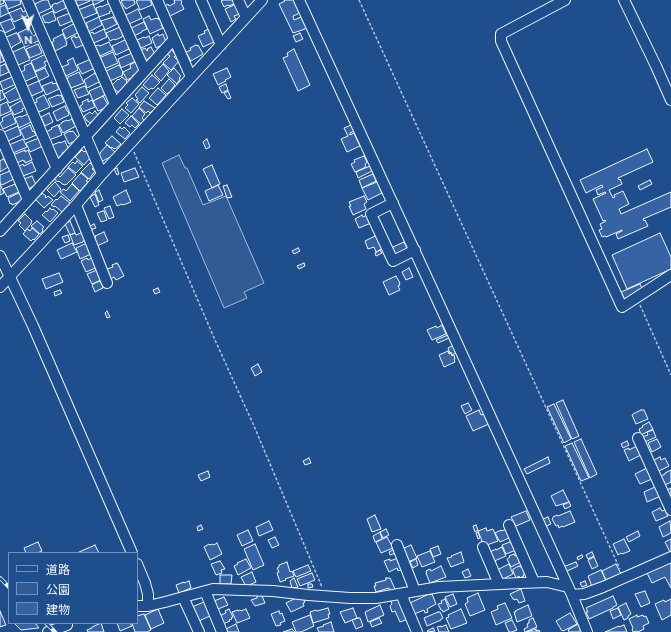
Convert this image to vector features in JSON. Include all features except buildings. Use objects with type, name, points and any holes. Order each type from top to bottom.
[{"type":"street","points":[[27,0],[102,174]]},
{"type":"street","points":[[69,0],[115,104]]},
{"type":"street","points":[[113,0],[145,72]]},
{"type":"street","points":[[157,0],[191,77]]},
{"type":"street","points":[[201,0],[221,45]]},
{"type":"street","points":[[238,0],[246,17]]},
{"type":"street","points":[[0,287],[262,0]]},
{"type":"street","points":[[299,0],[415,250],[588,632]]},
{"type":"street","points":[[565,0],[552,3],[501,34],[501,41],[622,307],[671,276]]},
{"type":"street","points":[[624,0],[671,100]]},
{"type":"street","points":[[0,36],[57,168]]},
{"type":"street","points":[[0,231],[174,39]]},
{"type":"street","points":[[0,135],[28,200]]},
{"type":"street","points":[[393,203],[371,214],[393,260],[415,250]]},
{"type":"street","points":[[76,205],[107,283]]},
{"type":"street","points":[[0,256],[70,410],[132,552]]},
{"type":"street","points":[[638,438],[671,510]]},
{"type":"street","points":[[509,525],[534,582]]},
{"type":"street","points":[[397,545],[415,590]]},
{"type":"street","points":[[483,547],[499,584]]},
{"type":"street","points":[[138,606],[148,606],[214,589],[273,591],[350,598],[376,598],[439,587],[546,582],[570,591],[584,594],[604,587],[671,557]]},
{"type":"street","points":[[138,566],[148,594],[148,606]]},
{"type":"street","points":[[205,591],[222,632]]},
{"type":"street","points":[[401,594],[417,632]]},
{"type":"street","points":[[183,597],[199,632]]},
{"type":"street","points":[[48,632],[70,626]]},
{"type":"path","points":[[358,0],[624,578]]},
{"type":"path","points":[[130,144],[254,426],[326,596]]},
{"type":"path","points":[[637,298],[671,375]]},
{"type":"green space","points":[[179,155],[185,168],[187,168],[203,205],[226,196],[264,283],[244,292],[247,298],[224,308],[162,163]]},
{"type":"railway","points":[[0,578],[8,586]]},
{"type":"railway","points":[[47,624],[55,632]]}]
